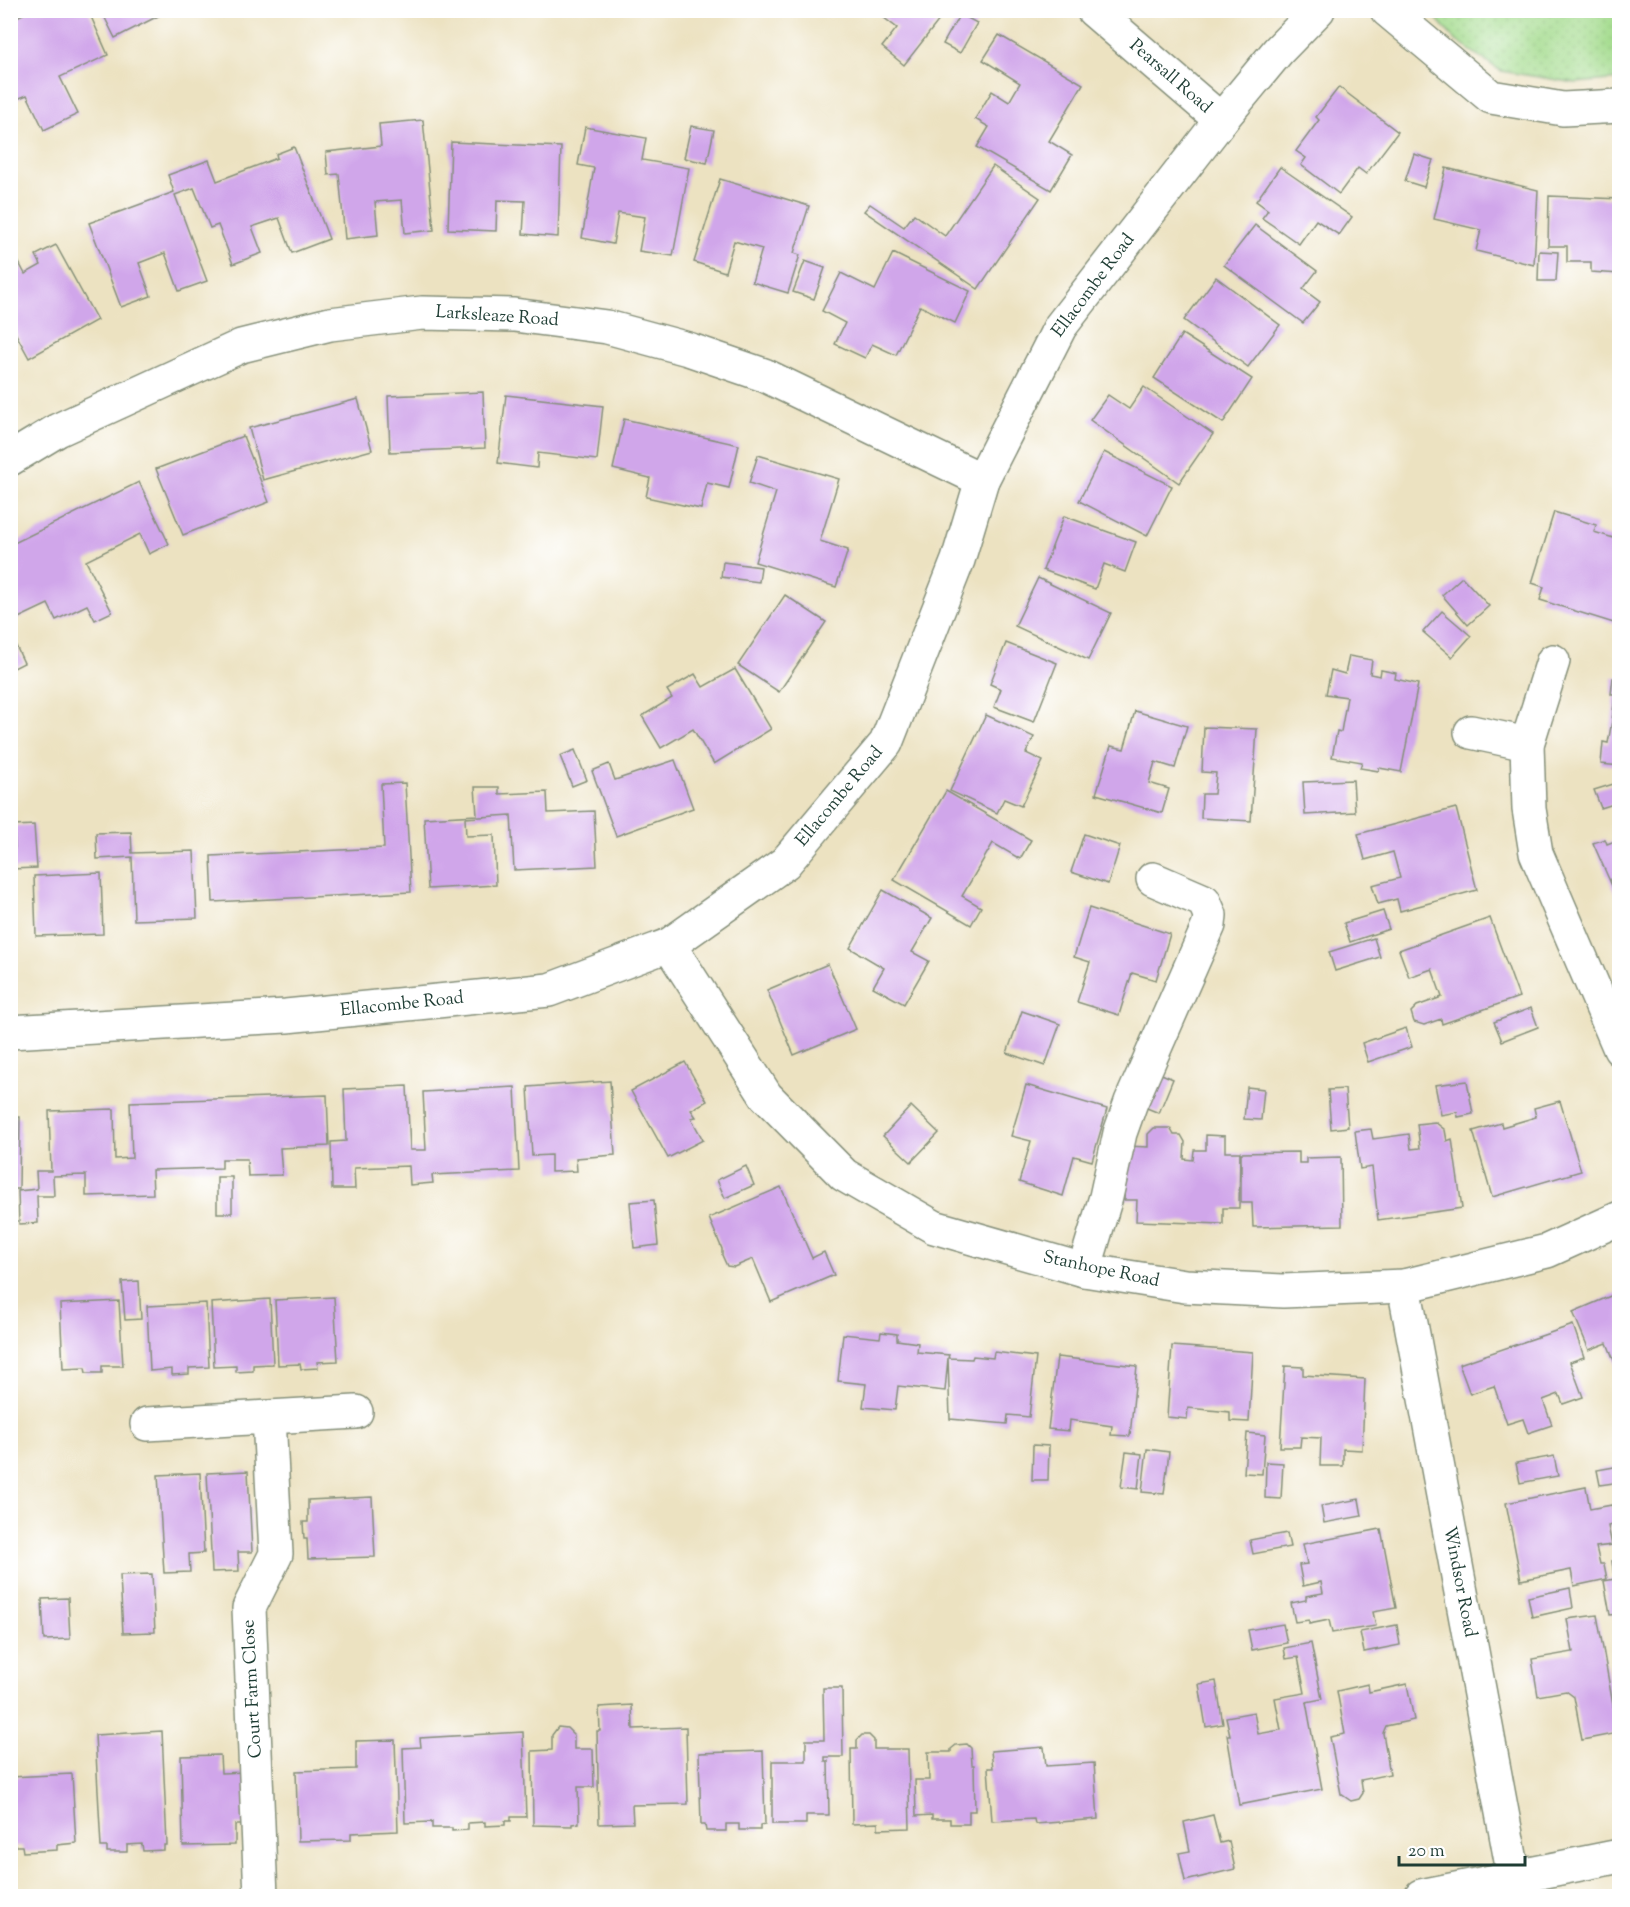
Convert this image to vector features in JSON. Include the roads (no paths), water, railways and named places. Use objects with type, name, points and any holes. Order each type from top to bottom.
[{"type":"street","name":"Pearsall Road","points":[[1093,10],[1221,120]]},
{"type":"street","name":"Ellacombe Road","points":[[10,1032],[286,1016],[549,990],[669,945],[785,863],[886,743],[958,560],[982,480],[1060,327],[1221,120],[1278,51],[1318,10]]},
{"type":"street","points":[[1387,10],[1491,98],[1563,109],[1620,106]]},
{"type":"street","name":"Larksleaze Road","points":[[10,459],[58,430],[241,346],[330,324],[422,313],[514,315],[607,327],[688,349],[764,375],[982,480]]},
{"type":"street","points":[[1553,661],[1527,744],[1529,809],[1536,853],[1620,1049]]},
{"type":"street","points":[[1471,732],[1527,744]]},
{"type":"street","points":[[1084,1270],[1106,1197],[1120,1133],[1131,1102],[1209,925],[1210,915],[1204,901],[1153,879]]},
{"type":"street","name":"Stanhope Road","points":[[669,945],[765,1096],[844,1176],[934,1227],[1084,1270],[1185,1286],[1283,1291],[1404,1286],[1547,1251],[1620,1218]]},
{"type":"street","name":"Windsor Road","points":[[1404,1286],[1515,1877]]},
{"type":"street","points":[[147,1424],[356,1413]]},
{"type":"street","name":"Court Farm Close","points":[[261,1896],[249,1608],[276,1554],[269,1417]]},
{"type":"street","points":[[1421,1896],[1620,1856]]}]
